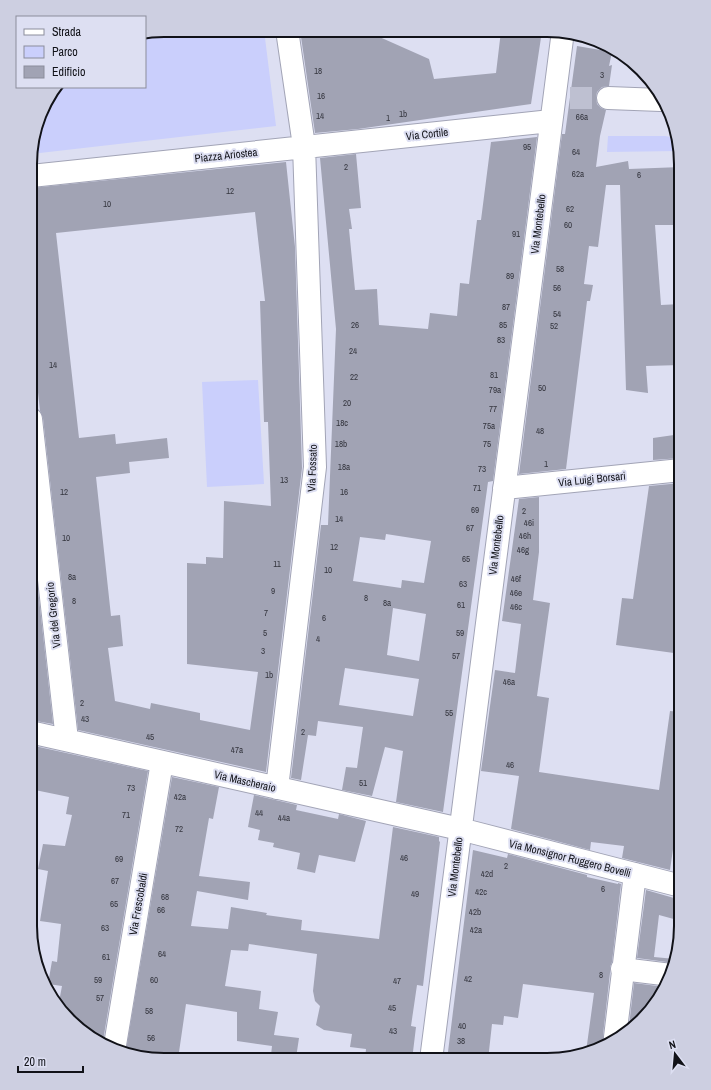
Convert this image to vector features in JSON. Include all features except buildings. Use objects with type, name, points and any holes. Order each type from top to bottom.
[{"type":"street","points":[[288,37],[304,146]]},
{"type":"street","name":"Via Montebello","points":[[432,1053],[551,121],[562,98],[563,38]]},
{"type":"street","points":[[608,98],[656,100]]},
{"type":"street","name":"Via Cortile","points":[[304,146],[551,121]]},
{"type":"street","name":"Piazza Ariostea","points":[[37,175],[304,146]]},
{"type":"street","name":"Via Fossato","points":[[277,788],[315,467],[304,146]]},
{"type":"street","name":"Via Luigi Borsari","points":[[504,488],[674,471]]},
{"type":"street","name":"Via del Gregorio","points":[[37,472],[67,740]]},
{"type":"street","name":"Via Mascheraio","points":[[37,734],[460,829]]},
{"type":"street","name":"Via Frescobaldi","points":[[116,1043],[162,762]]},
{"type":"street","name":"Via Monsignor Ruggero Bovelli","points":[[460,829],[674,884]]},
{"type":"street","points":[[615,1033],[634,874]]},
{"type":"street","points":[[622,969],[664,974]]},
{"type":"green space","points":[[265,37],[276,126],[38,153],[41,131],[44,123],[54,101],[63,88],[146,88],[146,38],[148,38]]},
{"type":"green space","points":[[608,136],[671,137],[673,151],[607,152]]},
{"type":"green space","points":[[258,380],[264,484],[207,487],[202,382]]},
{"type":"tunnel","points":[[570,98],[608,98]]}]
